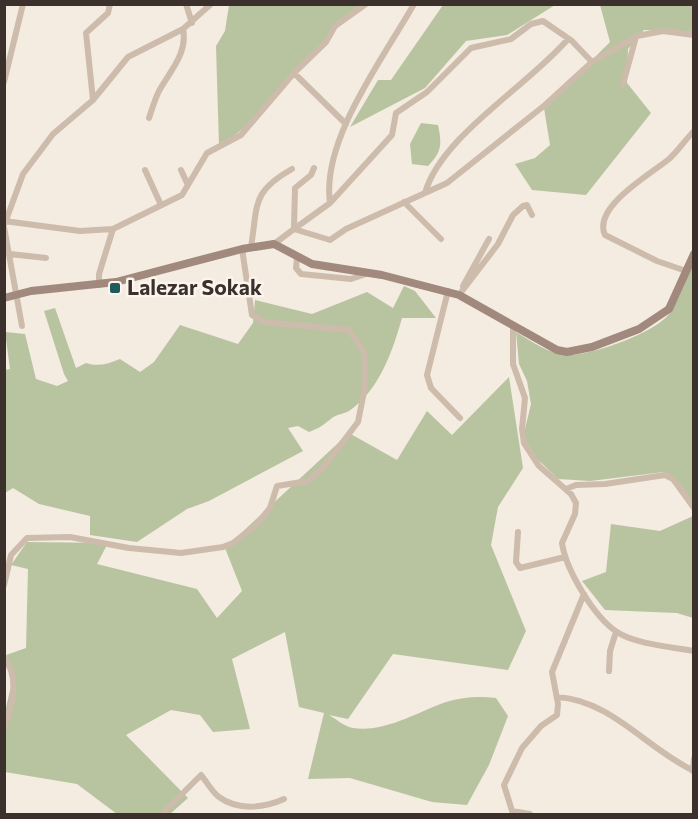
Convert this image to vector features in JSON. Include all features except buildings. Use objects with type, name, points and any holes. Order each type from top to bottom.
[{"type":"main road","points":[[4,298],[43,289],[99,285],[246,248],[274,244],[297,258],[326,268],[369,273],[459,295],[557,350],[567,352],[592,347],[639,329],[662,316],[669,309],[693,254]]},
{"type":"street","points":[[4,82],[23,4]]},
{"type":"street","points":[[93,100],[86,33],[108,13],[110,4]]},
{"type":"street","points":[[186,4],[192,23]]},
{"type":"street","points":[[22,326],[5,223],[13,195],[28,166],[53,134],[93,100],[128,57],[183,29],[211,4]]},
{"type":"street","points":[[5,223],[80,231],[113,229],[182,195],[187,183],[207,153],[241,135],[294,73],[326,42],[336,26],[366,4]]},
{"type":"street","points":[[330,203],[327,183],[335,150],[346,124],[414,4]]},
{"type":"street","points":[[274,244],[330,203],[392,135],[396,113],[427,92],[471,48],[511,39],[538,20],[549,23],[592,62]]},
{"type":"street","points":[[149,118],[156,97],[179,58],[183,29]]},
{"type":"street","points":[[294,229],[330,240],[447,183],[545,105],[592,62],[637,36],[663,31],[693,35]]},
{"type":"street","points":[[623,84],[637,36]]},
{"type":"street","points":[[425,193],[429,178],[456,142],[525,81],[568,39]]},
{"type":"street","points":[[294,73],[346,124]]},
{"type":"street","points":[[687,271],[657,261],[605,235],[603,231],[615,201],[670,158],[693,131]]},
{"type":"street","points":[[294,229],[295,188],[311,175],[314,168]]},
{"type":"street","points":[[145,170],[161,205]]},
{"type":"street","points":[[181,170],[187,183]]},
{"type":"street","points":[[4,585],[8,553],[27,538],[70,537],[129,548],[181,553],[233,543],[256,525],[270,508],[276,486],[308,482],[322,469],[355,428],[365,387],[364,352],[349,330],[265,322],[252,315],[246,248],[259,200],[266,185],[292,170]]},
{"type":"street","points":[[404,202],[441,239]]},
{"type":"street","points":[[459,295],[498,244],[519,209],[527,205],[532,215]]},
{"type":"street","points":[[99,285],[99,274],[113,229]]},
{"type":"street","points":[[459,295],[489,238]]},
{"type":"street","points":[[10,254],[46,258]]},
{"type":"street","points":[[297,258],[296,268],[302,274],[351,279],[369,273]]},
{"type":"street","points":[[448,291],[427,375],[431,388],[460,418]]},
{"type":"street","points":[[513,325],[513,364],[525,398],[522,429],[524,443],[539,466],[574,498],[576,509],[562,543],[565,557],[585,594],[616,632],[655,644],[693,651]]},
{"type":"street","points":[[566,489],[576,485],[605,484],[665,475],[673,479],[693,508]]},
{"type":"street","points":[[518,532],[516,562],[520,568],[565,557]]},
{"type":"street","points":[[530,814],[512,813],[504,785],[522,748],[541,726],[557,715],[552,672],[585,594]]},
{"type":"street","points":[[609,671],[610,651],[616,632]]},
{"type":"street","points":[[4,657],[13,670],[14,685],[12,702],[4,726]]},
{"type":"street","points":[[556,697],[572,698],[610,715],[693,771]]},
{"type":"street","points":[[693,759],[693,771]]},
{"type":"street","points":[[162,814],[201,775],[218,796],[236,804],[263,807],[284,799]]},
{"type":"green space","points":[[229,5],[364,5],[327,39],[259,115],[219,146],[216,46],[225,31]]},
{"type":"green space","points":[[443,5],[555,5],[507,35],[466,41],[425,88],[350,127],[378,80],[391,80]]},
{"type":"green space","points":[[600,5],[693,5],[693,32],[644,30],[628,49],[627,83],[651,113],[586,195],[532,190],[515,164],[535,158],[550,145],[544,108],[610,42]]},
{"type":"green space","points":[[421,123],[438,125],[440,143],[438,152],[428,166],[412,164],[410,144]]},
{"type":"green space","points":[[693,264],[693,516],[690,501],[664,472],[590,481],[558,479],[528,450],[524,433],[531,404],[527,381],[519,364],[516,332],[547,350],[567,355],[591,352],[637,336],[662,321],[669,314]]},
{"type":"green space","points":[[404,286],[415,291],[436,318],[402,318],[383,369],[369,393],[360,403],[309,432],[298,426],[288,428],[303,451],[209,501],[187,509],[137,542],[90,535],[90,516],[39,504],[13,488],[5,493],[4,370],[10,369],[5,332],[25,334],[36,379],[57,386],[68,381],[44,311],[55,308],[76,368],[86,363],[95,365],[120,359],[140,372],[154,362],[180,325],[238,344],[253,323],[255,300],[312,314],[367,292],[393,308]]},
{"type":"green space","points":[[509,377],[523,468],[498,507],[491,545],[526,631],[508,670],[393,654],[348,719],[329,715],[344,725],[365,729],[401,721],[452,700],[471,697],[496,698],[508,716],[489,765],[467,805],[432,802],[350,778],[308,779],[324,713],[299,707],[285,632],[232,659],[250,729],[213,732],[200,715],[171,710],[126,735],[188,798],[170,814],[117,814],[77,784],[5,772],[5,712],[14,673],[6,655],[26,648],[28,569],[11,565],[27,542],[108,543],[97,564],[197,589],[217,618],[242,591],[225,548],[349,433],[397,460],[427,411],[452,435]]},
{"type":"green space","points":[[693,516],[693,618],[677,613],[605,610],[582,581],[606,572],[611,524],[660,531]]},
{"type":"place","name":"Lalezar Sokak","points":[[115,288]]}]
